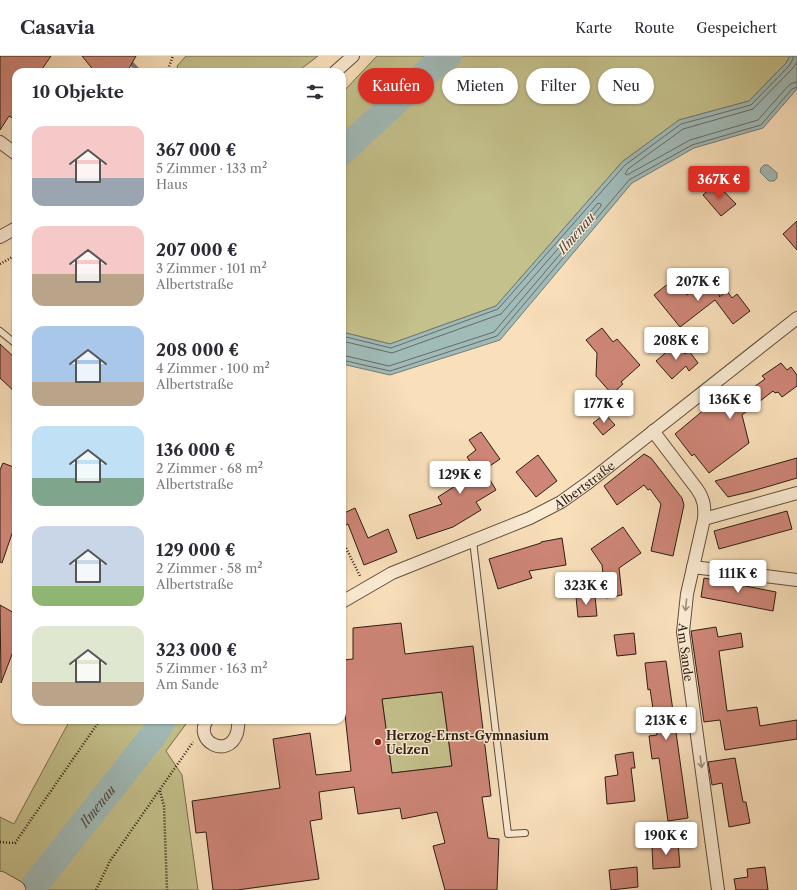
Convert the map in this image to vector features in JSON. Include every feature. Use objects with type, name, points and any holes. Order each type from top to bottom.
[{"type":"main road","points":[[0,881],[16,890]]},
{"type":"street","points":[[340,68],[353,56]]},
{"type":"street","points":[[0,142],[12,151]]},
{"type":"street","points":[[0,237],[12,230]]},
{"type":"street","name":"Albertstraße","points":[[346,600],[392,573],[530,518],[561,502],[589,482],[797,318]]},
{"type":"street","name":"Am Sande","points":[[653,431],[703,497],[705,508],[704,519],[687,594],[683,632],[718,890]]},
{"type":"street","points":[[704,519],[797,494]]},
{"type":"street","points":[[693,567],[797,580]]},
{"type":"street","points":[[206,724],[204,733],[210,743],[218,747],[226,746],[232,742],[237,733],[238,724]]},
{"type":"lane","points":[[0,331],[12,341]]},
{"type":"lane","points":[[473,541],[508,834],[525,833]]},
{"type":"path","points":[[168,68],[173,56]]},
{"type":"path","points":[[0,264],[12,256]]},
{"type":"path","points":[[346,548],[366,587]]},
{"type":"path","points":[[0,842],[15,843],[97,724]]},
{"type":"path","points":[[96,890],[110,861],[205,724]]},
{"type":"path","points":[[160,790],[164,806],[167,890]]},
{"type":"shaded area","points":[[186,56],[318,56],[302,68],[178,68],[177,66]]},
{"type":"shaded area","points":[[377,56],[790,56],[786,63],[749,101],[679,120],[622,162],[496,306],[390,344],[346,333],[346,89],[358,76],[358,104],[434,104],[434,68],[366,68]]},
{"type":"shaded area","points":[[442,692],[452,766],[392,773],[382,699]]},
{"type":"shaded area","points":[[68,724],[186,724],[166,751],[182,775],[198,890],[0,890],[0,817],[14,824]]},
{"type":"water","points":[[790,56],[797,56],[797,89],[763,128],[694,148],[632,183],[500,340],[390,375],[346,365],[346,333],[390,344],[496,306],[622,162],[679,120],[749,101],[786,63]]},
{"type":"water","points":[[764,165],[768,165],[777,173],[777,178],[774,181],[769,181],[760,172]]},
{"type":"building","points":[[0,56],[51,56],[43,68],[12,68],[12,118],[9,116],[0,130]]},
{"type":"building","points":[[82,56],[136,56],[129,68],[92,68]]},
{"type":"building","points":[[716,183],[736,204],[721,216],[703,195]]},
{"type":"building","points":[[797,221],[797,250],[783,234]]},
{"type":"building","points":[[674,279],[687,295],[707,279],[720,296],[719,297],[727,291],[732,298],[737,294],[750,311],[733,324],[715,300],[680,327],[654,295]]},
{"type":"building","points":[[602,328],[613,342],[617,339],[640,365],[621,382],[623,384],[612,394],[596,376],[597,353],[586,340]]},
{"type":"building","points":[[0,344],[12,355],[12,389],[0,378]]},
{"type":"building","points":[[676,344],[685,354],[689,351],[698,363],[689,371],[686,366],[672,379],[656,361]]},
{"type":"building","points":[[781,363],[787,370],[791,367],[797,375],[797,386],[782,397],[778,392],[775,393],[773,391],[742,415],[749,443],[709,473],[694,454],[692,456],[675,434],[705,409],[704,407],[720,394],[729,405],[765,379],[762,376]]},
{"type":"building","points":[[605,414],[615,425],[603,435],[593,423]]},
{"type":"building","points":[[481,432],[500,459],[484,470],[496,490],[476,502],[481,510],[453,527],[417,539],[409,515],[442,504],[438,497],[477,472],[467,457],[476,450],[469,440]]},
{"type":"building","points":[[644,454],[651,458],[682,498],[684,505],[673,556],[651,551],[661,504],[650,489],[648,490],[644,485],[617,505],[604,486]]},
{"type":"building","points":[[538,455],[557,481],[536,497],[516,472]]},
{"type":"building","points":[[797,458],[797,478],[753,491],[728,497],[715,481]]},
{"type":"building","points":[[3,463],[12,466],[12,534],[2,563],[0,562],[0,470]]},
{"type":"building","points":[[355,508],[368,538],[388,529],[397,552],[364,565],[348,524],[346,525],[346,512]]},
{"type":"building","points":[[787,511],[792,529],[719,549],[714,531]]},
{"type":"building","points":[[623,527],[641,553],[619,568],[622,595],[606,598],[602,565],[591,549]]},
{"type":"building","points":[[562,538],[566,565],[529,571],[532,578],[498,589],[489,559],[541,542]]},
{"type":"building","points":[[704,578],[776,592],[773,611],[701,597]]},
{"type":"building","points":[[595,596],[597,616],[578,617],[576,597]]},
{"type":"building","points":[[0,605],[12,612],[12,654],[1,683]]},
{"type":"building","points":[[401,623],[405,654],[473,646],[491,796],[482,797],[488,838],[499,839],[497,890],[445,890],[433,846],[445,843],[437,812],[402,819],[400,808],[358,814],[354,787],[319,792],[322,819],[310,821],[319,879],[237,890],[213,890],[206,832],[196,833],[192,801],[280,788],[273,739],[310,733],[316,775],[351,771],[346,724],[346,660],[353,659],[353,628]],"holes":[[[442,692],[452,766],[392,773],[382,699]]]},
{"type":"building","points":[[716,627],[718,637],[741,633],[743,647],[719,651],[727,711],[757,707],[760,726],[797,720],[797,739],[725,750],[720,720],[704,722],[691,631]]},
{"type":"building","points":[[634,633],[636,654],[617,656],[614,635]]},
{"type":"building","points":[[666,661],[688,818],[668,821],[659,758],[652,759],[649,736],[657,735],[650,689],[648,690],[645,663]]},
{"type":"building","points":[[633,752],[635,768],[631,768],[635,801],[607,804],[605,777],[618,775],[615,755]]},
{"type":"building","points":[[735,758],[743,802],[746,802],[750,823],[729,827],[722,783],[712,785],[708,762]]},
{"type":"building","points":[[678,842],[680,867],[653,869],[652,847],[656,846],[656,843]]},
{"type":"building","points":[[637,867],[638,887],[611,890],[609,870]]},
{"type":"building","points":[[765,867],[768,890],[736,890],[734,879],[748,877],[747,869]]},
{"type":"waterway","points":[[346,148],[437,63],[448,56]]},
{"type":"waterway","points":[[132,64],[136,68]]},
{"type":"waterway","name":"Ilmenau","points":[[31,890],[161,724]]},
{"type":"place","name":"Herzog-Ernst-Gymnasium Uelzen","points":[[378,742]]}]
